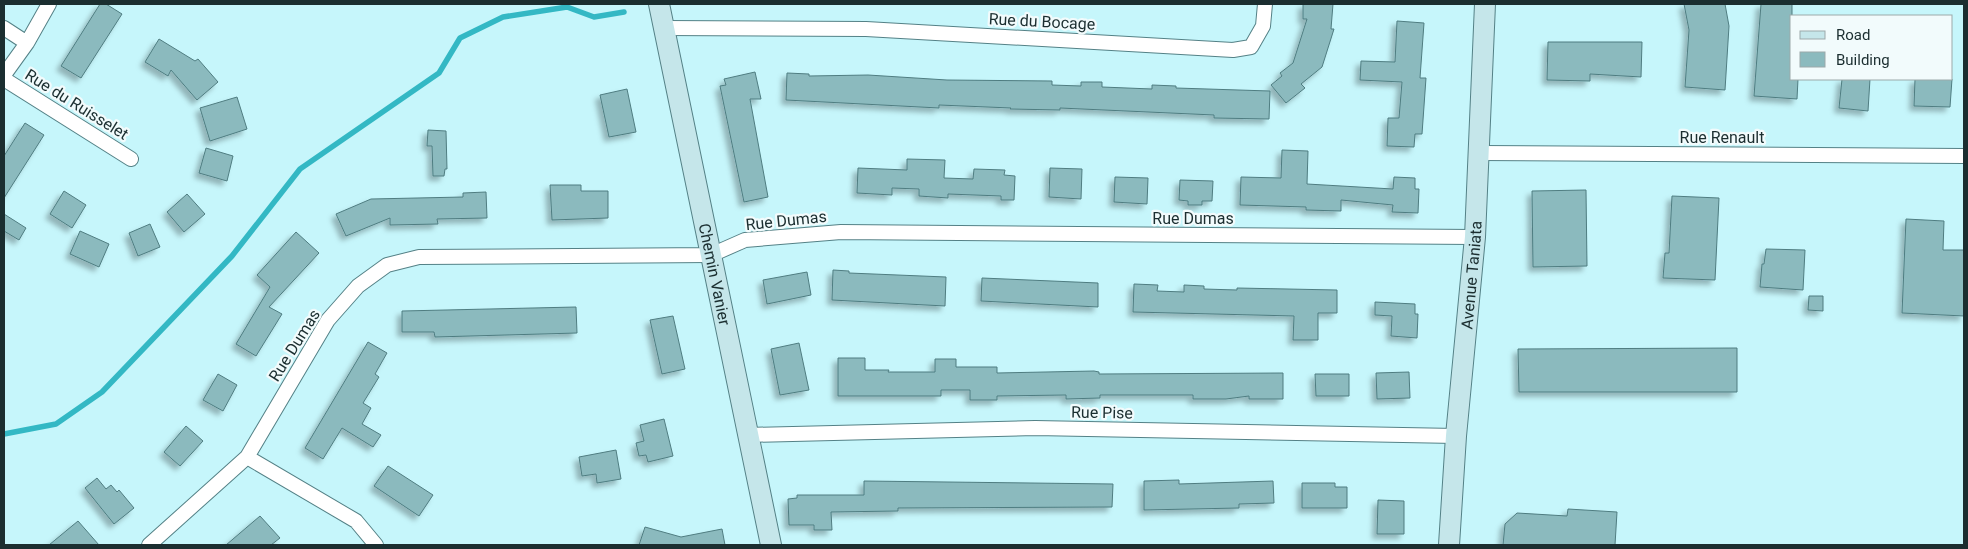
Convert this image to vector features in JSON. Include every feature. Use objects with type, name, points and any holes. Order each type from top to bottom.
[{"type":"street","points":[[4,77],[27,43],[49,4]]},
{"type":"street","name":"Chemin Vanier","points":[[659,4],[771,545]]},
{"type":"street","name":"Rue du Bocage","points":[[664,28],[866,29],[1233,50],[1251,47],[1263,26],[1265,4]]},
{"type":"street","name":"Avenue Taniata","points":[[1449,545],[1456,436],[1475,237],[1486,4]]},
{"type":"street","name":"Rue du Ruisselet","points":[[4,28],[27,43]]},
{"type":"street","name":"Rue du Ruisselet","points":[[4,77],[130,159]]},
{"type":"street","name":"Rue Renault","points":[[1480,153],[1964,156]]},
{"type":"street","name":"Rue Dumas","points":[[149,545],[247,457],[328,320],[358,286],[387,265],[419,257],[711,255],[745,240],[841,232],[1475,237]]},
{"type":"street","name":"Rue Pise","points":[[748,435],[1035,428],[1456,436]]},
{"type":"street","points":[[247,457],[356,522],[376,545]]},
{"type":"building","points":[[100,4],[106,4],[122,14],[81,78],[61,66]]},
{"type":"building","points":[[1303,4],[1333,4],[1331,29],[1334,29],[1322,67],[1301,84],[1305,88],[1286,103],[1271,85],[1282,76],[1280,73],[1293,63],[1307,19],[1303,19]]},
{"type":"building","points":[[1684,4],[1725,4],[1729,26],[1725,90],[1685,87],[1689,30]]},
{"type":"building","points":[[1761,4],[1792,4],[1792,15],[1790,15],[1790,80],[1798,80],[1797,99],[1754,96]]},
{"type":"building","points":[[1397,21],[1424,23],[1420,78],[1426,78],[1422,134],[1415,134],[1414,147],[1387,146],[1388,118],[1399,118],[1402,82],[1360,80],[1361,61],[1395,62]]},
{"type":"building","points":[[159,39],[195,61],[198,59],[218,82],[197,100],[171,70],[168,76],[145,62]]},
{"type":"building","points":[[1548,42],[1642,42],[1641,77],[1590,74],[1590,81],[1547,80]]},
{"type":"building","points":[[755,72],[761,99],[750,99],[768,197],[744,202],[720,86],[726,85],[724,79]]},
{"type":"building","points":[[787,73],[809,74],[809,76],[868,75],[947,80],[1052,81],[1052,85],[1081,86],[1081,82],[1102,82],[1102,87],[1152,89],[1152,85],[1176,86],[1176,88],[1270,91],[1269,119],[1214,118],[1214,115],[1060,108],[1060,110],[1010,109],[939,105],[939,108],[786,100]]},
{"type":"building","points":[[1842,80],[1870,80],[1868,111],[1839,108]]},
{"type":"building","points":[[1915,80],[1952,80],[1950,107],[1914,106]]},
{"type":"building","points":[[627,89],[636,132],[609,137],[600,95]]},
{"type":"building","points":[[237,97],[247,129],[210,141],[200,108]]},
{"type":"building","points":[[25,123],[44,135],[4,198],[4,156]]},
{"type":"building","points":[[428,130],[446,131],[447,169],[445,169],[444,176],[433,176],[432,146],[427,146]]},
{"type":"building","points":[[206,148],[233,156],[227,181],[199,173]]},
{"type":"building","points":[[1282,150],[1308,151],[1307,184],[1393,189],[1394,177],[1415,178],[1415,189],[1419,189],[1418,213],[1392,212],[1393,205],[1341,200],[1341,211],[1306,210],[1306,207],[1240,205],[1241,177],[1281,178]]},
{"type":"building","points":[[907,159],[945,160],[944,178],[973,179],[974,169],[1005,170],[1004,175],[1015,176],[1014,200],[1001,200],[1001,196],[948,194],[948,198],[919,196],[919,189],[892,188],[892,195],[857,193],[858,168],[907,170]]},
{"type":"building","points":[[1050,168],[1082,169],[1081,199],[1049,197]]},
{"type":"building","points":[[1115,177],[1148,178],[1147,204],[1114,202]]},
{"type":"building","points":[[1180,180],[1213,181],[1212,201],[1202,201],[1202,205],[1188,205],[1188,201],[1179,200]]},
{"type":"building","points":[[550,185],[581,185],[581,191],[608,191],[608,218],[552,220]]},
{"type":"building","points":[[1586,190],[1587,266],[1533,267],[1532,191]]},
{"type":"building","points":[[64,191],[86,205],[72,228],[50,214]]},
{"type":"building","points":[[486,192],[487,218],[437,219],[438,224],[390,225],[390,218],[346,236],[336,214],[371,199],[463,197],[463,193]]},
{"type":"building","points":[[187,194],[205,214],[184,232],[167,212]]},
{"type":"building","points":[[1672,196],[1719,198],[1715,280],[1663,278],[1665,253],[1669,253]]},
{"type":"building","points":[[4,214],[26,228],[19,240],[4,231]]},
{"type":"building","points":[[1906,219],[1944,221],[1943,250],[1964,250],[1964,316],[1902,313]]},
{"type":"building","points":[[150,224],[160,247],[138,256],[129,233]]},
{"type":"building","points":[[80,231],[109,244],[99,267],[70,254]]},
{"type":"building","points":[[296,232],[319,253],[269,307],[282,314],[256,356],[236,344],[270,287],[257,275]]},
{"type":"building","points":[[1766,249],[1805,250],[1803,290],[1760,287],[1762,264],[1764,264]]},
{"type":"building","points":[[833,270],[849,271],[849,273],[946,277],[945,306],[832,300]]},
{"type":"building","points":[[807,272],[811,295],[767,304],[763,280]]},
{"type":"building","points":[[982,278],[1098,283],[1098,307],[981,301]]},
{"type":"building","points":[[1134,284],[1158,285],[1157,291],[1184,292],[1184,285],[1204,286],[1204,289],[1337,290],[1337,313],[1318,313],[1318,340],[1293,340],[1294,316],[1133,312]]},
{"type":"building","points":[[1809,296],[1823,296],[1823,311],[1808,310]]},
{"type":"building","points":[[1375,302],[1415,304],[1415,314],[1418,314],[1417,338],[1391,336],[1392,316],[1375,315]]},
{"type":"building","points":[[576,307],[577,333],[435,337],[434,332],[402,332],[402,311]]},
{"type":"building","points":[[673,316],[685,369],[662,374],[650,320]]},
{"type":"building","points":[[368,342],[387,353],[375,374],[379,377],[363,403],[371,408],[362,424],[381,435],[373,447],[342,428],[323,459],[305,448]]},
{"type":"building","points":[[799,343],[809,390],[780,395],[771,349]]},
{"type":"building","points":[[1737,348],[1737,392],[1519,392],[1518,349]]},
{"type":"building","points":[[838,358],[865,358],[865,370],[889,370],[888,372],[935,372],[935,359],[956,359],[956,367],[997,367],[997,373],[1094,371],[1099,372],[1099,374],[1283,373],[1283,399],[1249,399],[1249,396],[1226,399],[1193,399],[1193,395],[1100,395],[1100,398],[1066,399],[1066,395],[997,396],[997,400],[970,400],[970,390],[941,390],[941,396],[838,396]]},
{"type":"building","points":[[1409,372],[1410,398],[1377,399],[1376,373]]},
{"type":"building","points":[[218,374],[237,385],[223,411],[203,400]]},
{"type":"building","points":[[1315,374],[1349,374],[1349,396],[1316,396]]},
{"type":"building","points":[[664,419],[673,456],[648,462],[646,455],[639,456],[636,443],[644,441],[640,425]]},
{"type":"building","points":[[186,426],[203,441],[180,466],[164,452]]},
{"type":"building","points":[[616,450],[621,479],[597,483],[596,474],[582,476],[579,457]]},
{"type":"building","points":[[388,466],[433,495],[419,516],[374,486]]},
{"type":"building","points":[[97,478],[106,489],[111,485],[117,492],[119,490],[134,508],[114,524],[85,488]]},
{"type":"building","points":[[1179,480],[1179,484],[1273,481],[1274,503],[1239,504],[1239,508],[1144,510],[1144,481]]},
{"type":"building","points":[[864,481],[1113,484],[1112,507],[898,508],[898,511],[831,512],[832,530],[814,530],[814,525],[789,525],[788,499],[797,498],[797,495],[864,495]]},
{"type":"building","points":[[1302,483],[1335,483],[1335,487],[1347,487],[1347,508],[1302,508]]},
{"type":"building","points":[[1378,500],[1404,501],[1404,534],[1377,534]]},
{"type":"building","points":[[1568,509],[1617,512],[1615,545],[1503,545],[1505,524],[1517,513],[1567,516]]},
{"type":"building","points":[[260,516],[280,538],[271,545],[226,545]]},
{"type":"building","points":[[78,521],[99,545],[49,545]]},
{"type":"building","points":[[645,527],[681,537],[722,529],[725,545],[639,545]]},
{"type":"waterway","points":[[4,434],[56,424],[102,392],[232,256],[300,169],[439,73],[460,38],[503,17],[567,7],[594,17],[624,12]]}]
